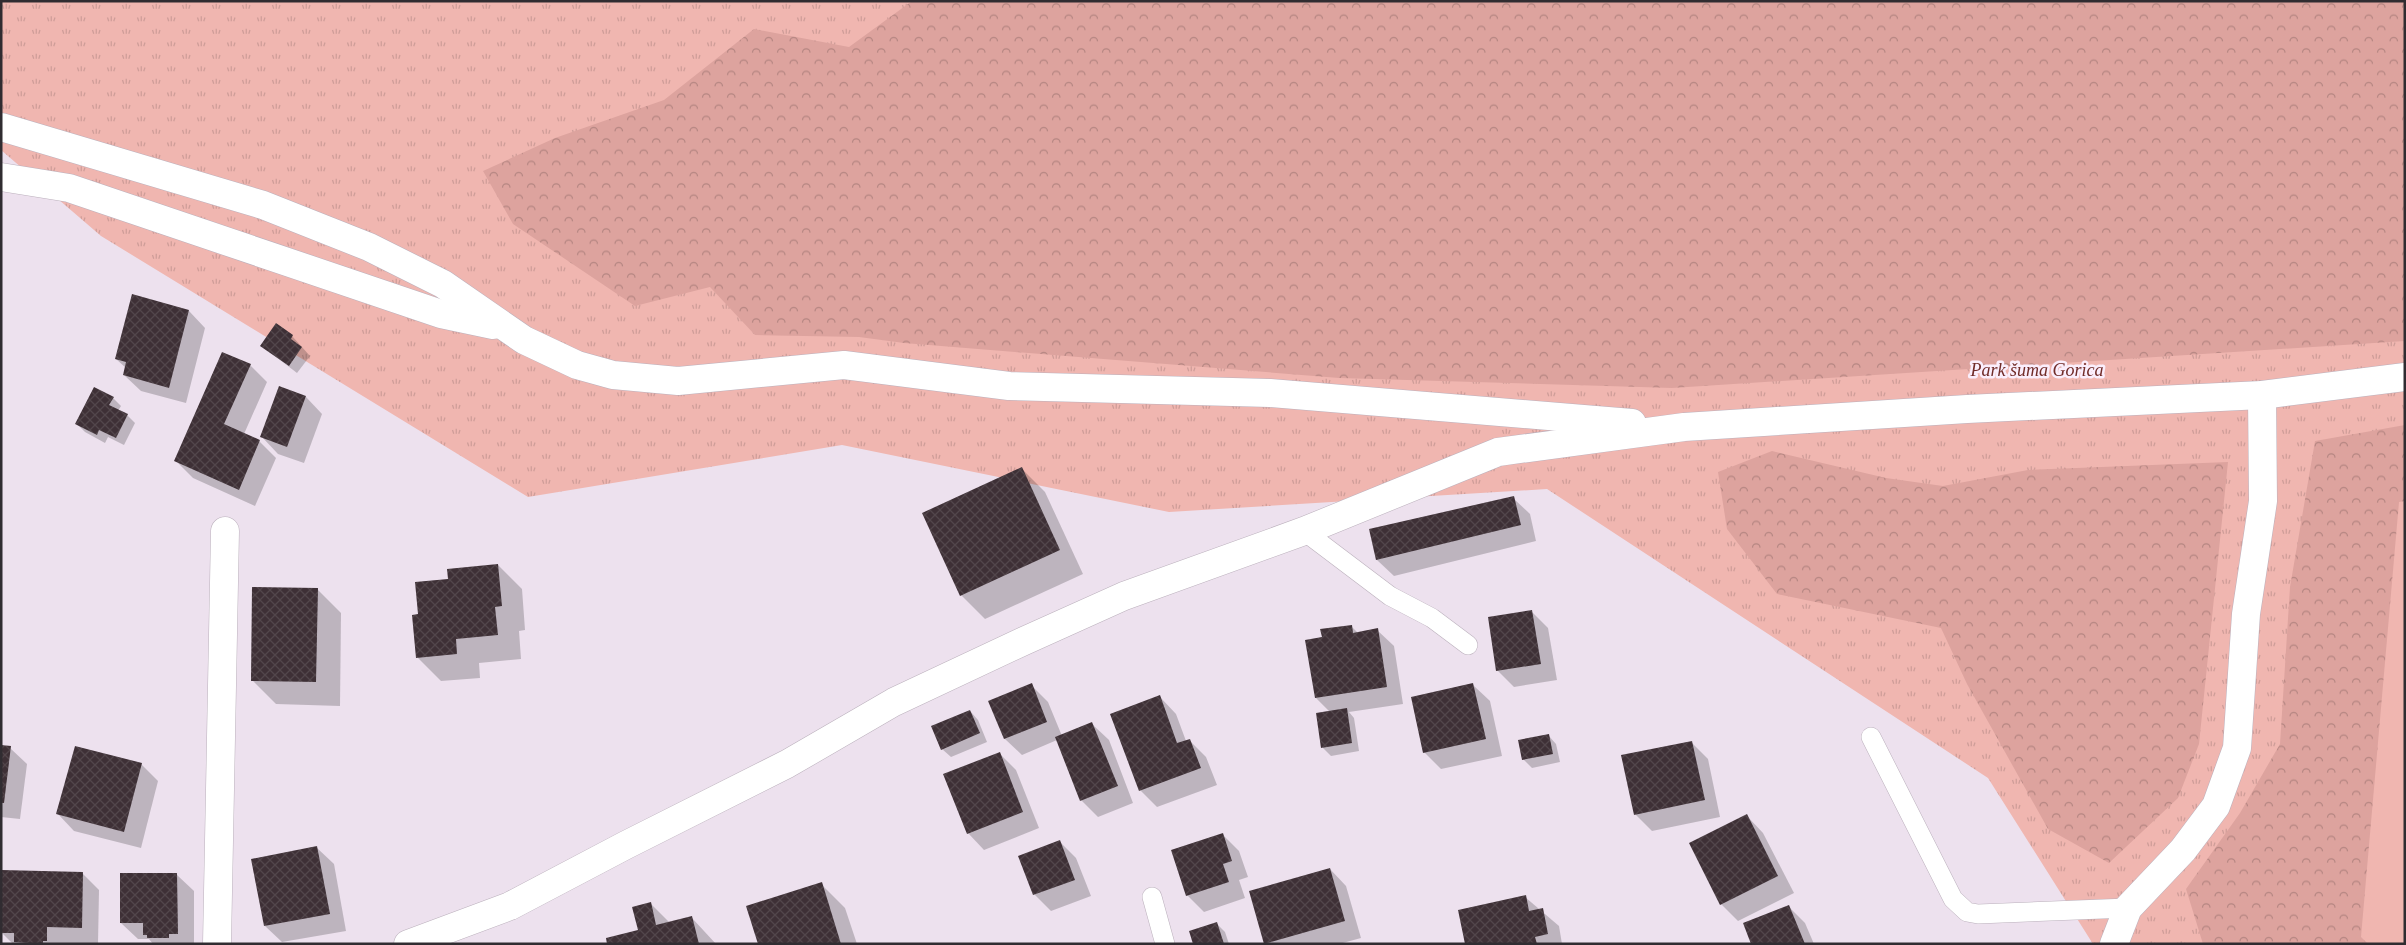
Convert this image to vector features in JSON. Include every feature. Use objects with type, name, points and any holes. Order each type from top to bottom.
[{"type":"street","points":[[1,127],[263,205],[369,247],[443,284],[500,325],[531,343],[577,365],[613,375],[656,381],[678,381],[844,365],[1009,386],[1270,392],[1684,428]]},
{"type":"street","points":[[1,177],[69,188],[441,314],[486,325],[500,325]]},
{"type":"street","points":[[408,944],[510,906],[787,764],[894,702],[1024,641],[1124,596],[1304,531],[1498,452],[1684,428],[1967,409],[2262,395],[2405,377]]},
{"type":"street","points":[[2114,944],[2128,908],[2182,850],[2216,806],[2237,748],[2246,614],[2263,501],[2262,395]]},
{"type":"street","points":[[216,944],[225,531]]},
{"type":"lane","points":[[1304,531],[1390,596],[1432,618],[1468,645]]},
{"type":"lane","points":[[1871,737],[1952,899],[1967,912],[1978,914],[2128,908]]},
{"type":"lane","points":[[1152,897],[1165,944]]},
{"type":"green space","name":"Park šuma Gorica","points":[[1,1],[2405,1],[2405,944],[2093,944],[1988,778],[1547,489],[1169,512],[842,445],[528,497],[101,236],[1,150]]},
{"type":"green space","points":[[912,1],[2405,1],[2405,341],[1672,388],[1339,378],[904,343],[859,337],[755,335],[710,287],[635,306],[513,224],[483,171],[555,138],[664,100],[754,29],[849,47]]},
{"type":"green space","points":[[2405,425],[2405,944],[2203,944],[2186,889],[2240,813],[2280,744],[2290,587],[2315,441]]},
{"type":"green space","points":[[1772,451],[1886,478],[1943,486],[2028,470],[2228,462],[2199,744],[2178,798],[2109,863],[2048,829],[1967,684],[1941,628],[1777,594],[1727,529],[1718,472]]},
{"type":"green space","points":[[2405,501],[2405,944],[2368,944],[2361,937],[2399,502]]},
{"type":"building","points":[[132,294],[189,310],[169,388],[123,375],[126,362],[115,359]]},
{"type":"building","points":[[276,323],[293,335],[291,339],[302,347],[289,366],[260,346]]},
{"type":"building","points":[[222,352],[251,364],[224,424],[260,440],[239,490],[174,461]]},
{"type":"building","points":[[279,386],[306,396],[287,447],[260,437]]},
{"type":"building","points":[[94,387],[114,397],[109,405],[128,414],[116,438],[99,430],[97,435],[75,424]]},
{"type":"building","points":[[1022,467],[1060,550],[960,596],[922,513]]},
{"type":"building","points":[[1514,496],[1521,525],[1376,560],[1369,529]]},
{"type":"building","points":[[498,564],[502,606],[495,607],[498,635],[456,639],[457,654],[416,658],[412,615],[418,614],[415,582],[448,579],[447,569]]},
{"type":"building","points":[[252,587],[318,588],[316,682],[251,681]]},
{"type":"building","points":[[1532,610],[1541,664],[1496,671],[1488,617]]},
{"type":"building","points":[[1352,625],[1353,633],[1378,628],[1387,687],[1315,698],[1305,640],[1322,637],[1320,629]]},
{"type":"building","points":[[1032,683],[1047,722],[1004,739],[988,701]]},
{"type":"building","points":[[1473,683],[1486,739],[1423,753],[1411,697]]},
{"type":"building","points":[[1160,695],[1177,743],[1190,739],[1201,768],[1139,791],[1110,714]]},
{"type":"building","points":[[1347,708],[1352,743],[1321,748],[1316,713]]},
{"type":"building","points":[[970,710],[980,733],[941,750],[931,726]]},
{"type":"building","points":[[1092,722],[1118,786],[1080,801],[1055,737]]},
{"type":"building","points":[[1549,734],[1553,754],[1522,760],[1518,740]]},
{"type":"building","points":[[1692,741],[1705,800],[1634,815],[1621,755]]},
{"type":"building","points":[[1,745],[11,746],[4,803],[1,803]]},
{"type":"building","points":[[75,746],[142,763],[124,832],[56,814]]},
{"type":"building","points":[[1000,752],[1023,812],[967,834],[943,774]]},
{"type":"building","points":[[1747,814],[1778,876],[1720,905],[1689,843]]},
{"type":"building","points":[[1223,833],[1232,861],[1223,864],[1229,882],[1186,896],[1171,850]]},
{"type":"building","points":[[1060,840],[1075,880],[1033,895],[1018,856]]},
{"type":"building","points":[[317,846],[330,914],[264,926],[251,859]]},
{"type":"building","points":[[1330,868],[1345,921],[1264,944],[1249,891]]},
{"type":"building","points":[[1,870],[83,872],[82,928],[47,927],[47,941],[43,941],[43,944],[14,942],[14,933],[1,933]]},
{"type":"building","points":[[120,873],[177,873],[178,934],[169,934],[169,938],[147,938],[147,935],[143,935],[143,923],[120,923]]},
{"type":"building","points":[[822,882],[841,944],[758,944],[746,906]]},
{"type":"building","points":[[1526,895],[1529,911],[1543,908],[1548,934],[1535,937],[1537,944],[1465,944],[1458,910]]},
{"type":"building","points":[[651,902],[656,925],[692,916],[699,944],[607,944],[606,938],[638,930],[632,907]]},
{"type":"building","points":[[1789,905],[1805,944],[1751,944],[1743,923]]},
{"type":"building","points":[[1217,922],[1224,944],[1193,944],[1189,931]]}]
